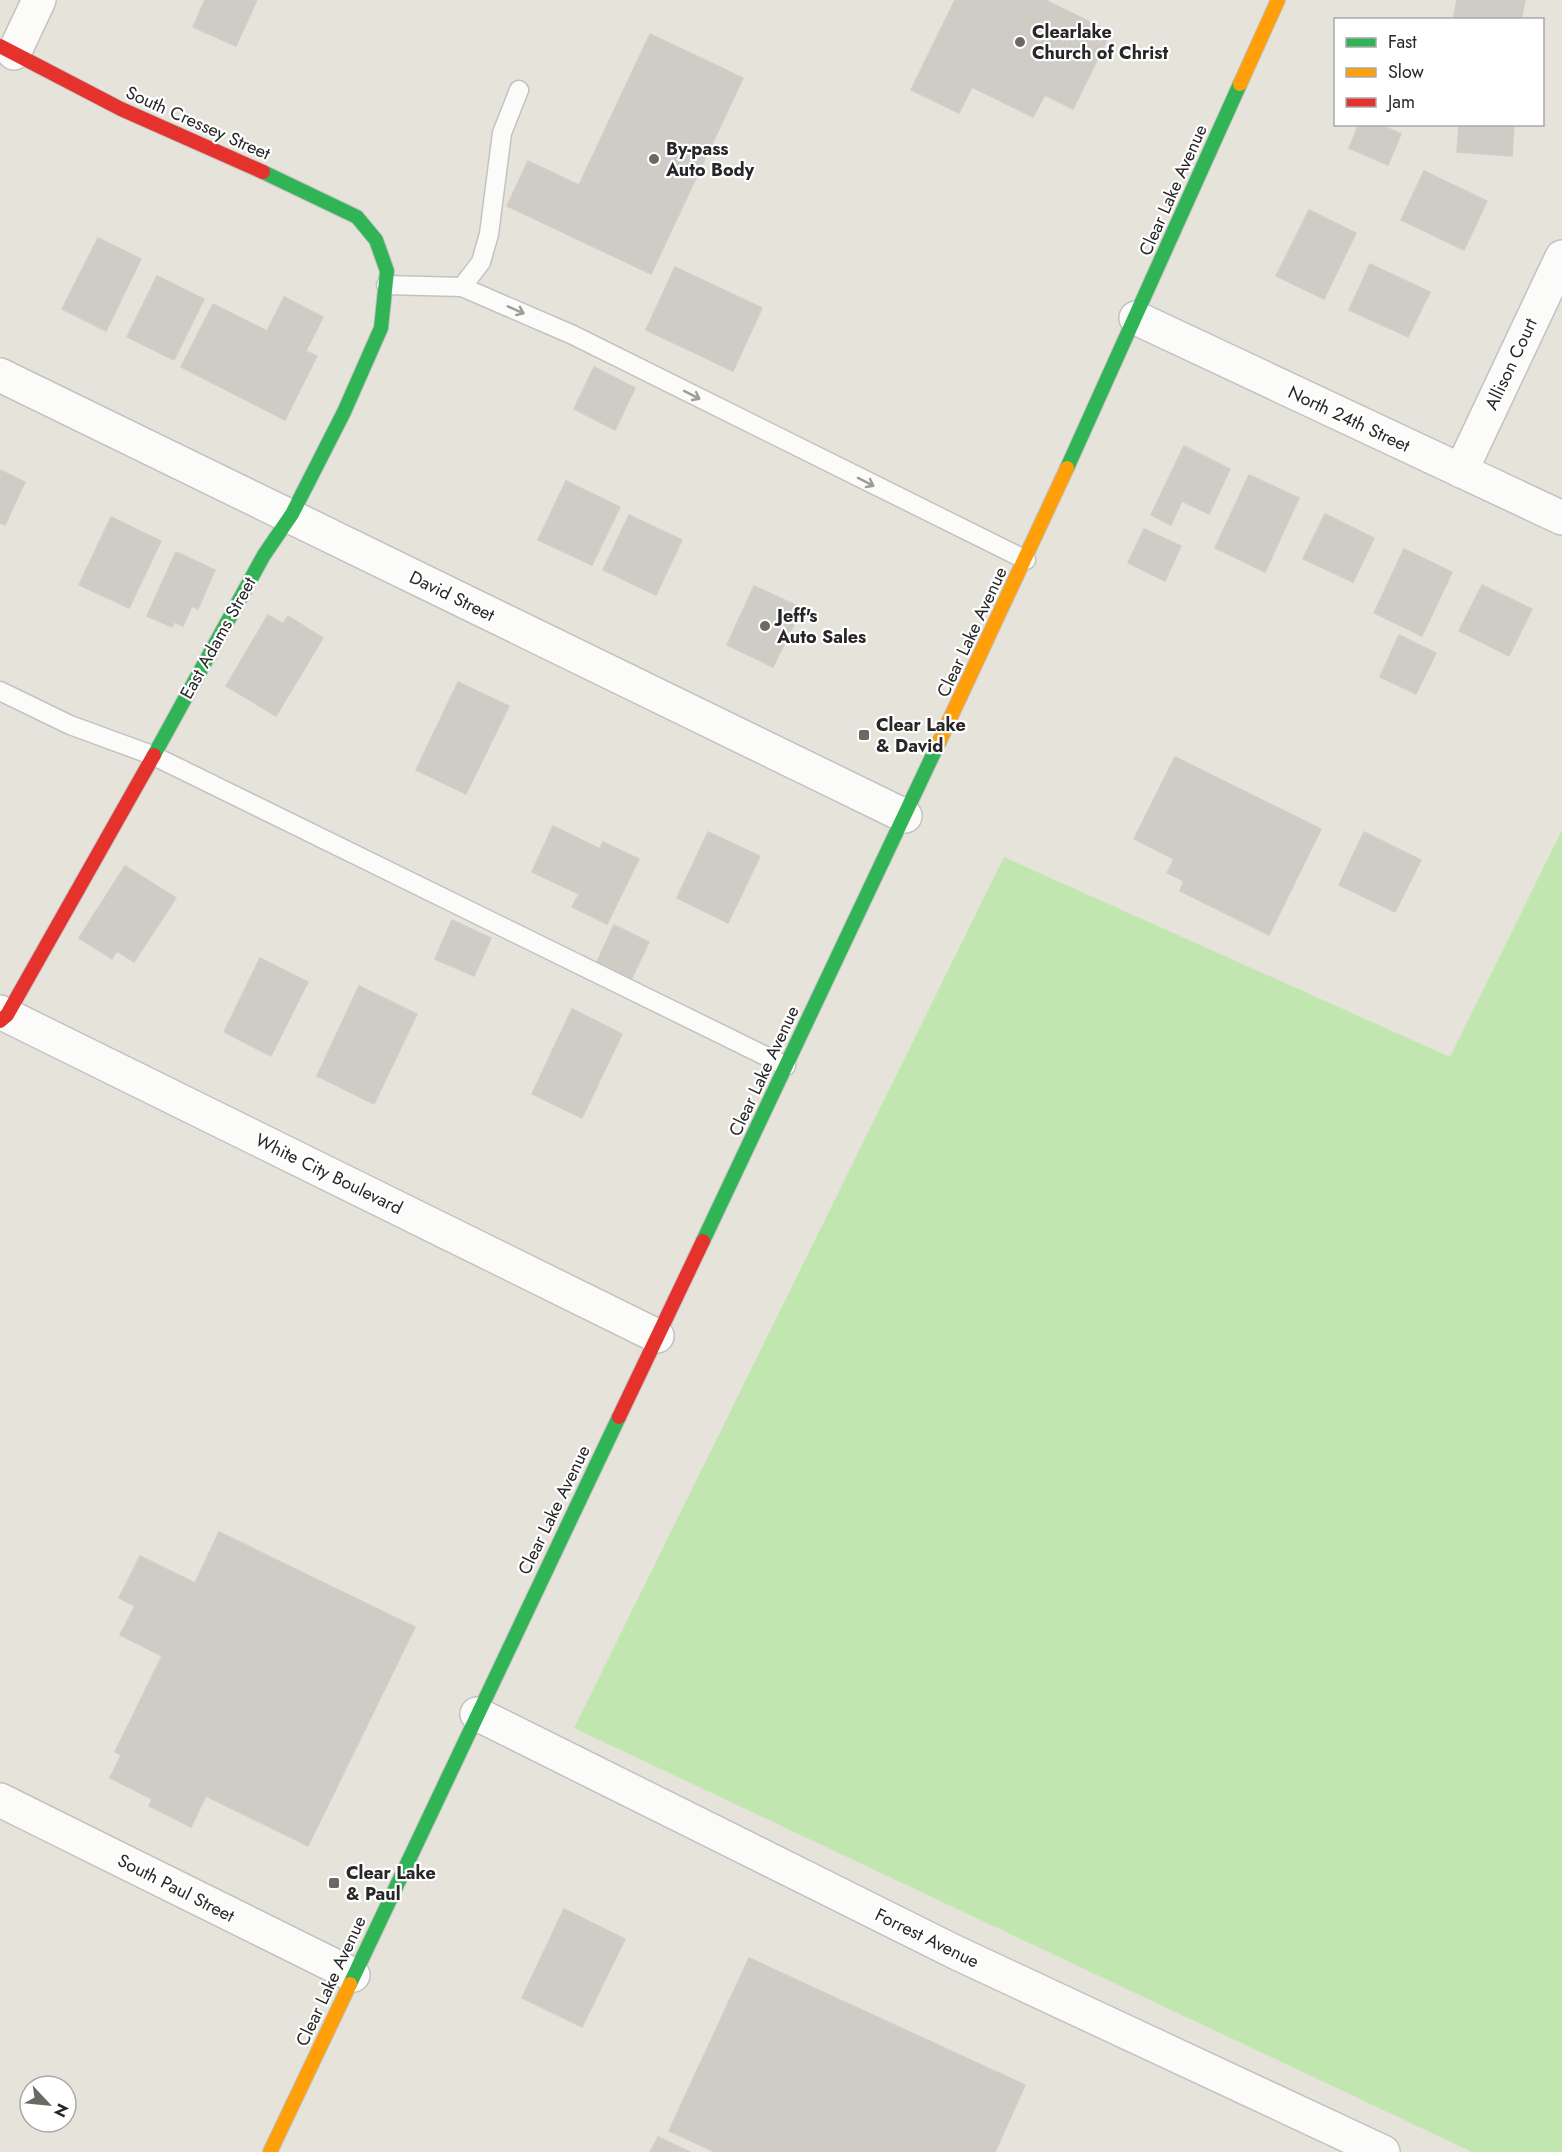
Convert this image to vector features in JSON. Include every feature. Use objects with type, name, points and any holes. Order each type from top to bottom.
[{"type":"main road","name":"Clear Lake Avenue","points":[[270,2152],[1026,560],[1278,0]]},
{"type":"main road","name":"South Cressey Street","points":[[7,49],[121,109],[315,195],[357,217],[376,240]]},
{"type":"main road","name":"East Adams Street","points":[[2,1016],[264,555],[292,514],[344,412],[381,328],[387,271],[376,240]]},
{"type":"street","points":[[7,49],[39,0]]},
{"type":"street","name":"Allison Court","points":[[1461,471],[1562,257]]},
{"type":"street","name":"North 24th Street","points":[[1136,318],[1562,519]]},
{"type":"street","name":"David Street","points":[[0,375],[292,514],[404,573],[905,816]]},
{"type":"street","name":"White City Boulevard","points":[[2,1016],[657,1336]]},
{"type":"street","name":"Forrest Avenue","points":[[477,1714],[957,1953],[1383,2152]]},
{"type":"street","name":"South Paul Street","points":[[0,1800],[353,1975]]},
{"type":"lane","points":[[462,286],[481,262],[489,234],[502,133],[519,90]]},
{"type":"lane","points":[[386,285],[462,286],[573,335],[1026,560]]},
{"type":"lane","points":[[0,691],[70,724],[152,755],[786,1066]]},
{"type":"green space","points":[[1562,830],[1562,2152],[1472,2152],[574,1728],[1004,857],[1450,1057]]},
{"type":"building","points":[[205,0],[257,0],[236,46],[193,27]]},
{"type":"building","points":[[955,0],[1045,0],[1111,32],[1073,109],[1045,95],[1033,117],[972,87],[959,113],[911,90]]},
{"type":"building","points":[[1457,0],[1525,1],[1521,18],[1453,18]]},
{"type":"building","points":[[650,34],[743,78],[651,274],[507,206],[528,161],[579,185]]},
{"type":"building","points":[[1358,126],[1383,126],[1401,134],[1388,165],[1349,148]]},
{"type":"building","points":[[1459,126],[1514,126],[1512,156],[1457,152]]},
{"type":"building","points":[[1424,171],[1487,201],[1464,250],[1401,220]]},
{"type":"building","points":[[1309,210],[1356,233],[1324,299],[1276,276]]},
{"type":"building","points":[[98,238],[141,259],[106,331],[62,309]]},
{"type":"building","points":[[1370,264],[1430,292],[1408,337],[1349,310]]},
{"type":"building","points":[[675,267],[762,308],[733,371],[646,330]]},
{"type":"building","points":[[157,276],[204,299],[174,360],[127,337]]},
{"type":"building","points":[[284,297],[323,317],[306,351],[317,356],[285,420],[181,367],[213,304],[267,331]]},
{"type":"building","points":[[594,367],[635,388],[615,430],[574,409]]},
{"type":"building","points":[[1184,446],[1230,469],[1209,514],[1182,501],[1171,525],[1151,515]]},
{"type":"building","points":[[0,470],[25,482],[5,525],[0,523]]},
{"type":"building","points":[[1249,475],[1299,498],[1265,572],[1215,548]]},
{"type":"building","points":[[566,481],[620,507],[592,565],[538,540]]},
{"type":"building","points":[[1325,514],[1374,538],[1353,582],[1303,559]]},
{"type":"building","points":[[629,515],[682,540],[656,595],[603,570]]},
{"type":"building","points":[[111,517],[161,541],[129,608],[79,585]]},
{"type":"building","points":[[1144,529],[1181,546],[1165,581],[1128,563]]},
{"type":"building","points":[[1404,549],[1452,572],[1422,636],[1374,613]]},
{"type":"building","points":[[176,552],[215,570],[198,609],[192,606],[183,626],[174,622],[172,627],[147,616]]},
{"type":"building","points":[[1482,585],[1532,609],[1509,656],[1459,631]]},
{"type":"building","points":[[754,586],[802,608],[773,667],[727,645]]},
{"type":"building","points":[[268,615],[283,624],[288,616],[323,638],[276,716],[226,686]]},
{"type":"building","points":[[1399,635],[1436,653],[1416,694],[1380,677]]},
{"type":"building","points":[[458,682],[509,706],[466,794],[416,770]]},
{"type":"building","points":[[1175,757],[1321,829],[1269,935],[1180,891],[1184,881],[1167,873],[1174,859],[1134,839]]},
{"type":"building","points":[[553,826],[600,849],[603,842],[639,859],[607,924],[572,907],[579,894],[532,872]]},
{"type":"building","points":[[708,832],[760,856],[728,923],[677,898]]},
{"type":"building","points":[[1364,832],[1421,860],[1395,912],[1339,885]]},
{"type":"building","points":[[125,866],[176,898],[134,962],[117,951],[112,959],[79,938]]},
{"type":"building","points":[[452,920],[491,938],[474,976],[435,959]]},
{"type":"building","points":[[614,925],[649,942],[631,980],[596,964]]},
{"type":"building","points":[[260,958],[308,982],[271,1056],[224,1032]]},
{"type":"building","points":[[359,986],[417,1014],[374,1104],[317,1076]]},
{"type":"building","points":[[572,1009],[622,1034],[582,1118],[532,1094]]},
{"type":"building","points":[[219,1532],[415,1627],[308,1846],[206,1796],[191,1827],[149,1806],[152,1799],[110,1778],[121,1755],[115,1752],[162,1656],[120,1635],[135,1606],[119,1598],[140,1556],[195,1583]]},
{"type":"building","points":[[564,1909],[625,1939],[582,2027],[522,1998]]},
{"type":"building","points":[[749,1958],[1025,2085],[995,2152],[715,2152],[669,2131]]},
{"type":"building","points":[[658,2137],[690,2152],[650,2152]]},
{"type":"traffic: fast","points":[[1067,468],[1240,84]]},
{"type":"traffic: fast","points":[[154,755],[264,555],[292,514],[344,412],[381,328],[387,271],[376,240],[357,217],[263,172]]},
{"type":"traffic: fast","points":[[703,1241],[940,740]]},
{"type":"traffic: fast","points":[[350,1984],[619,1417]]},
{"type":"traffic: slow","points":[[1240,84],[1278,0]]},
{"type":"traffic: slow","points":[[940,740],[1067,468]]},
{"type":"traffic: slow","points":[[270,2152],[350,1984]]},
{"type":"traffic: jam","points":[[0,46],[121,109],[263,172]]},
{"type":"traffic: jam","points":[[0,1021],[7,1015],[154,755]]},
{"type":"traffic: jam","points":[[619,1417],[703,1241]]},
{"type":"place","name":"Clearlake Church of Christ","points":[[1020,42]]},
{"type":"place","name":"By-pass Auto Body","points":[[654,159]]},
{"type":"place","name":"Jeff's Auto Sales","points":[[765,626]]},
{"type":"place","name":"Clear Lake & David","points":[[864,735]]},
{"type":"place","name":"Clear Lake & Paul","points":[[334,1883]]}]
